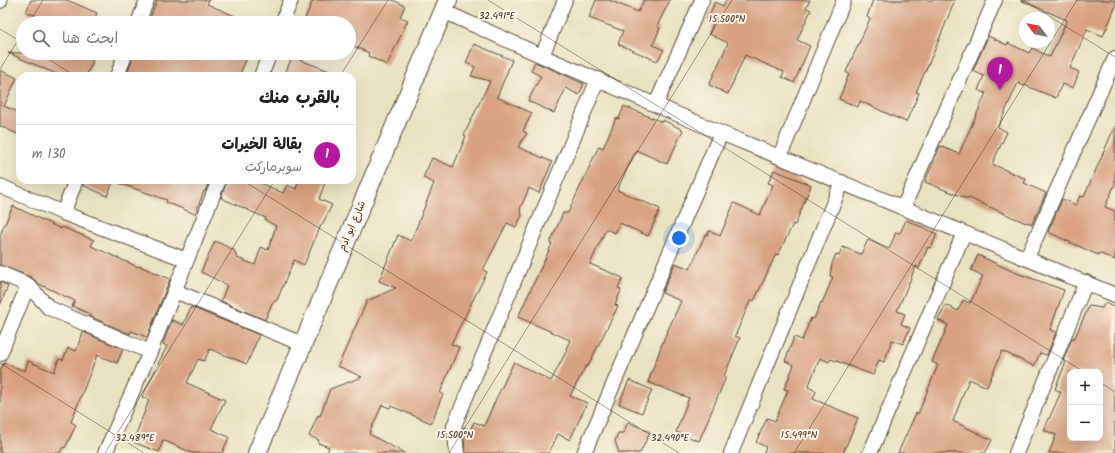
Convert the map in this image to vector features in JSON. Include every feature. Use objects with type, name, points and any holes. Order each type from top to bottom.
[{"type":"street","points":[[141,16],[147,0]]},
{"type":"street","points":[[285,16],[291,0]]},
{"type":"street","points":[[542,56],[565,0]]},
{"type":"street","points":[[656,104],[702,0]]},
{"type":"street","points":[[780,156],[844,0]]},
{"type":"street","points":[[903,208],[995,0]]},
{"type":"street","points":[[446,6],[542,56],[721,133],[1115,294]]},
{"type":"street","name":"شارع ابو ادم","points":[[257,453],[446,6]]},
{"type":"street","points":[[1027,258],[1115,58]]},
{"type":"street","points":[[119,72],[123,60]]},
{"type":"street","points":[[262,72],[267,60]]},
{"type":"street","points":[[457,453],[454,426],[598,79]]},
{"type":"street","points":[[584,453],[721,133]]},
{"type":"street","points":[[731,453],[842,182]]},
{"type":"street","points":[[63,213],[74,184]]},
{"type":"street","points":[[105,453],[150,352],[217,184]]},
{"type":"street","points":[[0,186],[63,213],[187,260]]},
{"type":"street","points":[[870,453],[964,233]]},
{"type":"street","points":[[0,273],[28,285],[49,308],[150,352]]},
{"type":"street","points":[[1016,453],[1086,282]]},
{"type":"street","points":[[0,354],[28,285]]},
{"type":"street","points":[[175,291],[302,344]]},
{"type":"building","points":[[31,0],[67,0],[97,13],[96,16],[37,16],[26,12]]},
{"type":"building","points":[[157,0],[209,0],[207,4],[235,16],[151,16]]},
{"type":"building","points":[[313,0],[393,0],[405,6],[400,17],[408,20],[387,65],[368,56],[369,53],[356,47],[356,16],[306,16]]},
{"type":"building","points":[[596,0],[609,0],[638,12],[644,0],[670,0],[657,26],[660,28],[653,45],[664,50],[657,61],[618,44],[623,31],[589,18]]},
{"type":"building","points":[[726,0],[810,0],[806,8],[811,10],[797,40],[810,46],[794,83],[782,77],[784,72],[745,55],[728,94],[709,85],[728,43],[709,34],[713,24],[707,20],[715,2],[723,6]]},
{"type":"building","points":[[873,0],[955,0],[916,92],[919,93],[906,122],[860,101],[858,107],[839,99],[849,74],[846,72],[870,19],[867,17]]},
{"type":"building","points":[[1020,0],[1115,0],[1115,8],[1103,36],[1087,29],[1070,68],[1079,72],[1073,88],[1062,84],[1056,98],[1018,83],[998,127],[1007,132],[992,164],[1026,179],[1024,183],[1046,193],[1032,224],[1026,223],[969,198],[968,199],[925,182],[940,146],[959,154],[986,93],[978,90],[984,76],[973,71],[988,36],[1029,53],[1032,48],[1050,57],[1067,20],[1055,15],[1055,12],[1048,12]]},
{"type":"building","points":[[474,44],[512,60],[497,97],[532,113],[523,131],[527,133],[518,147],[552,162],[539,193],[529,188],[520,209],[522,216],[516,227],[507,223],[483,270],[487,272],[451,344],[459,347],[440,393],[443,394],[431,423],[391,406],[390,408],[382,405],[369,434],[404,453],[327,453],[329,447],[318,443],[319,440],[309,436],[318,415],[320,416],[330,389],[362,377],[338,366],[367,301],[396,288],[379,281],[398,235],[411,241],[434,183],[423,178],[432,158],[453,167],[466,136],[464,135],[490,81],[471,76],[475,67],[466,63]]},
{"type":"building","points":[[8,53],[16,53],[16,56]]},
{"type":"building","points":[[24,60],[93,61],[88,72],[52,72]]},
{"type":"building","points":[[132,60],[246,60],[241,72],[127,72]]},
{"type":"building","points":[[291,60],[300,60],[332,72],[286,72]]},
{"type":"building","points":[[535,62],[584,84],[579,95],[566,88],[554,113],[528,101],[541,76],[531,71]]},
{"type":"building","points":[[0,70],[16,78],[4,106],[16,111],[16,133],[0,126]]},
{"type":"building","points":[[624,106],[662,122],[663,120],[683,130],[667,164],[636,150],[617,190],[660,209],[648,236],[620,223],[615,233],[606,229],[590,264],[623,278],[618,288],[621,290],[615,305],[618,306],[588,366],[586,366],[570,396],[587,403],[570,440],[558,434],[549,453],[465,453],[463,427],[470,430],[474,422],[484,426],[514,362],[551,381],[567,350],[566,349],[570,340],[518,317],[552,244],[550,243],[563,213],[568,213],[599,146],[603,148],[616,118],[619,119]]},
{"type":"building","points":[[1115,126],[1115,184],[1105,207],[1115,211],[1115,260],[1099,253],[1098,255],[1048,232],[1062,199],[1076,205],[1080,196],[1084,197]]},
{"type":"building","points":[[774,170],[811,185],[795,225],[793,224],[778,255],[776,254],[754,301],[751,299],[735,336],[740,338],[724,376],[726,377],[699,441],[676,432],[689,398],[648,382],[664,339],[681,301],[662,293],[675,263],[690,269],[705,235],[707,235],[709,231],[720,236],[734,203],[760,215],[773,185],[768,183]]},
{"type":"building","points":[[83,184],[112,184],[107,196]]},
{"type":"building","points":[[122,184],[208,184],[195,214],[166,202],[167,200]]},
{"type":"building","points":[[226,184],[262,184],[283,193],[287,185],[296,189],[298,184],[325,184],[319,199],[332,205],[321,225],[304,265],[294,260],[277,300],[272,303],[265,320],[221,301],[227,285],[201,272],[215,241],[234,250],[237,258],[255,265],[261,247],[268,250],[276,226],[265,220],[266,218],[221,198]]},
{"type":"building","points":[[13,206],[61,229],[62,227],[94,240],[91,246],[138,267],[139,266],[170,279],[147,337],[131,331],[130,334],[89,316],[90,314],[72,306],[75,301],[39,284],[31,277],[0,265],[0,235]]},
{"type":"building","points":[[906,220],[937,234],[931,248],[928,247],[919,268],[916,266],[897,311],[905,314],[901,324],[910,328],[903,344],[892,340],[884,362],[879,360],[873,375],[831,359],[829,362],[820,358],[808,387],[816,391],[813,399],[858,418],[843,453],[764,453],[766,447],[756,442],[767,418],[775,421],[788,390],[784,389],[794,365],[785,361],[794,337],[802,340],[811,318],[814,319],[821,302],[822,303],[833,277],[830,276],[832,264],[836,254],[839,256],[842,247],[861,254],[868,240],[889,249],[896,232],[900,233]]},
{"type":"building","points":[[978,255],[1014,272],[1064,290],[1050,330],[1056,332],[1047,355],[1040,353],[1034,366],[1002,351],[987,387],[969,379],[953,421],[992,440],[985,453],[898,453],[916,413],[918,414],[938,365],[932,362],[948,325],[938,320],[946,305],[958,311],[963,300],[970,303],[983,276],[971,270]]},
{"type":"building","points":[[0,282],[8,286],[0,305]]},
{"type":"building","points":[[1105,303],[1115,308],[1115,453],[1049,453],[1056,435],[1044,430],[1061,392],[1055,389],[1066,362],[1063,361],[1072,338],[1074,339],[1089,306],[1102,308]]},
{"type":"building","points":[[191,307],[259,335],[247,364],[210,349],[204,361],[198,359],[187,383],[225,400],[211,429],[229,437],[222,453],[192,453],[163,440],[159,452],[133,442],[149,400],[142,397],[167,346],[163,344],[172,320],[183,325]]},
{"type":"building","points":[[83,332],[123,349],[117,363],[97,355],[71,422],[76,425],[65,448],[63,447],[60,453],[0,453],[0,372],[4,363],[25,371],[28,361],[54,372],[59,359],[63,360],[68,348],[76,351]]},
{"type":"building","points":[[629,380],[652,390],[642,413],[619,404]]},
{"type":"building","points":[[628,422],[650,432],[640,453],[619,453],[615,441],[618,433],[623,433]]},
{"type":"place","name":"بقالة الخيرات","points":[[1000,90]]}]
